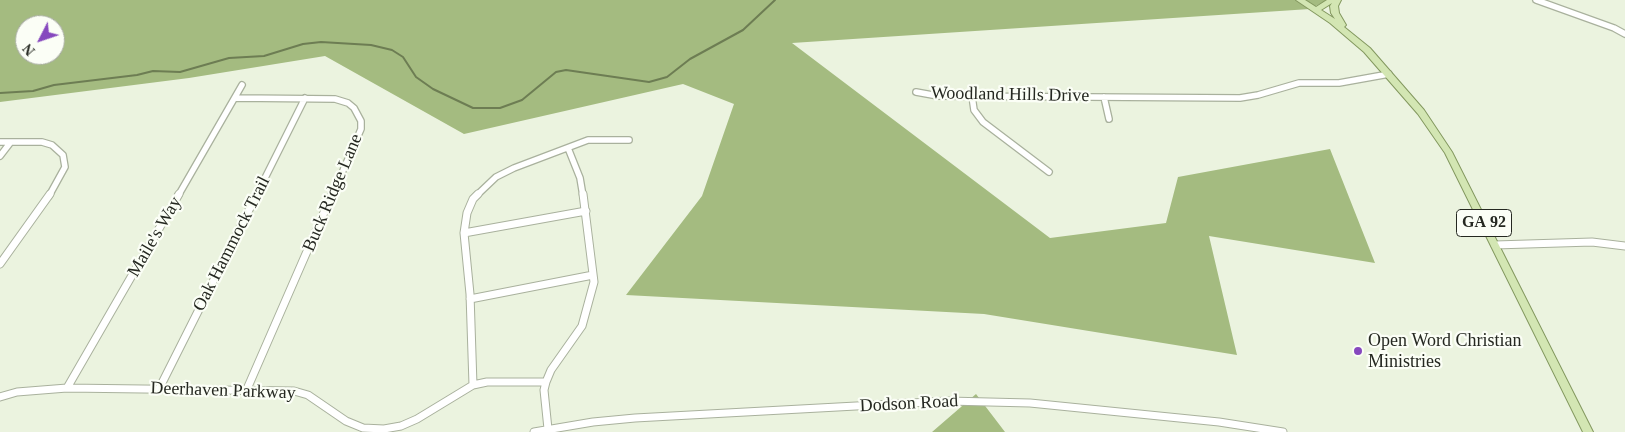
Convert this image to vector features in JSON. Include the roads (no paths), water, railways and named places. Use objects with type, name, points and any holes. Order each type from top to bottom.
[{"type":"main road","name":"GA 92","points":[[1300,0],[1350,34],[1389,74],[1421,112],[1448,152],[1588,432]]},
{"type":"main road","points":[[1316,10],[1332,0]]},
{"type":"main road","points":[[1337,0],[1334,6],[1335,13],[1350,34]]},
{"type":"street","points":[[1536,0],[1614,28],[1625,34]]},
{"type":"street","name":"Woodland Hills Drive","points":[[916,92],[938,96],[1240,98],[1258,95],[1298,83],[1340,83],[1389,74]]},
{"type":"street","name":"Maile's Way","points":[[67,388],[242,85]]},
{"type":"street","points":[[972,96],[974,110],[983,122],[1049,172]]},
{"type":"street","name":"Woodland Hills Drive","points":[[1104,97],[1109,119]]},
{"type":"street","name":"Buck Ridge Lane","points":[[236,98],[336,99],[348,104],[362,121],[361,129],[247,389]]},
{"type":"street","name":"Oak Hammock Trail","points":[[159,390],[305,98]]},
{"type":"street","points":[[473,385],[470,299],[464,233],[467,213],[473,199],[484,186],[496,177],[514,168],[588,140],[629,140]]},
{"type":"street","points":[[0,142],[42,142],[52,145],[63,155],[65,167],[57,184],[0,264]]},
{"type":"street","points":[[0,156],[10,143]]},
{"type":"street","points":[[548,429],[544,390],[546,382],[551,370],[582,326],[594,282],[586,211],[580,178],[568,148]]},
{"type":"street","points":[[464,233],[586,211]]},
{"type":"street","points":[[1495,245],[1592,242],[1625,246]]},
{"type":"street","points":[[470,299],[593,275]]},
{"type":"street","name":"Deerhaven Parkway","points":[[0,397],[17,392],[67,388],[294,391],[308,395],[346,421],[363,428],[384,429],[401,426],[417,419],[473,385],[487,382],[546,382]]},
{"type":"street","name":"Dodson Road","points":[[534,432],[635,418],[940,401],[1030,403],[1219,422],[1283,432]]},
{"type":"waterway","points":[[0,93],[33,91],[54,85],[137,75],[153,71],[180,72],[229,58],[264,56],[303,44],[321,42],[371,45],[392,50],[403,57],[416,77],[433,89],[473,108],[500,108],[522,100],[556,72],[566,70],[649,82],[667,77],[690,59],[743,30],[775,0]]},
{"type":"place","name":"Open Word Christian Ministries","points":[[1358,351]]}]
